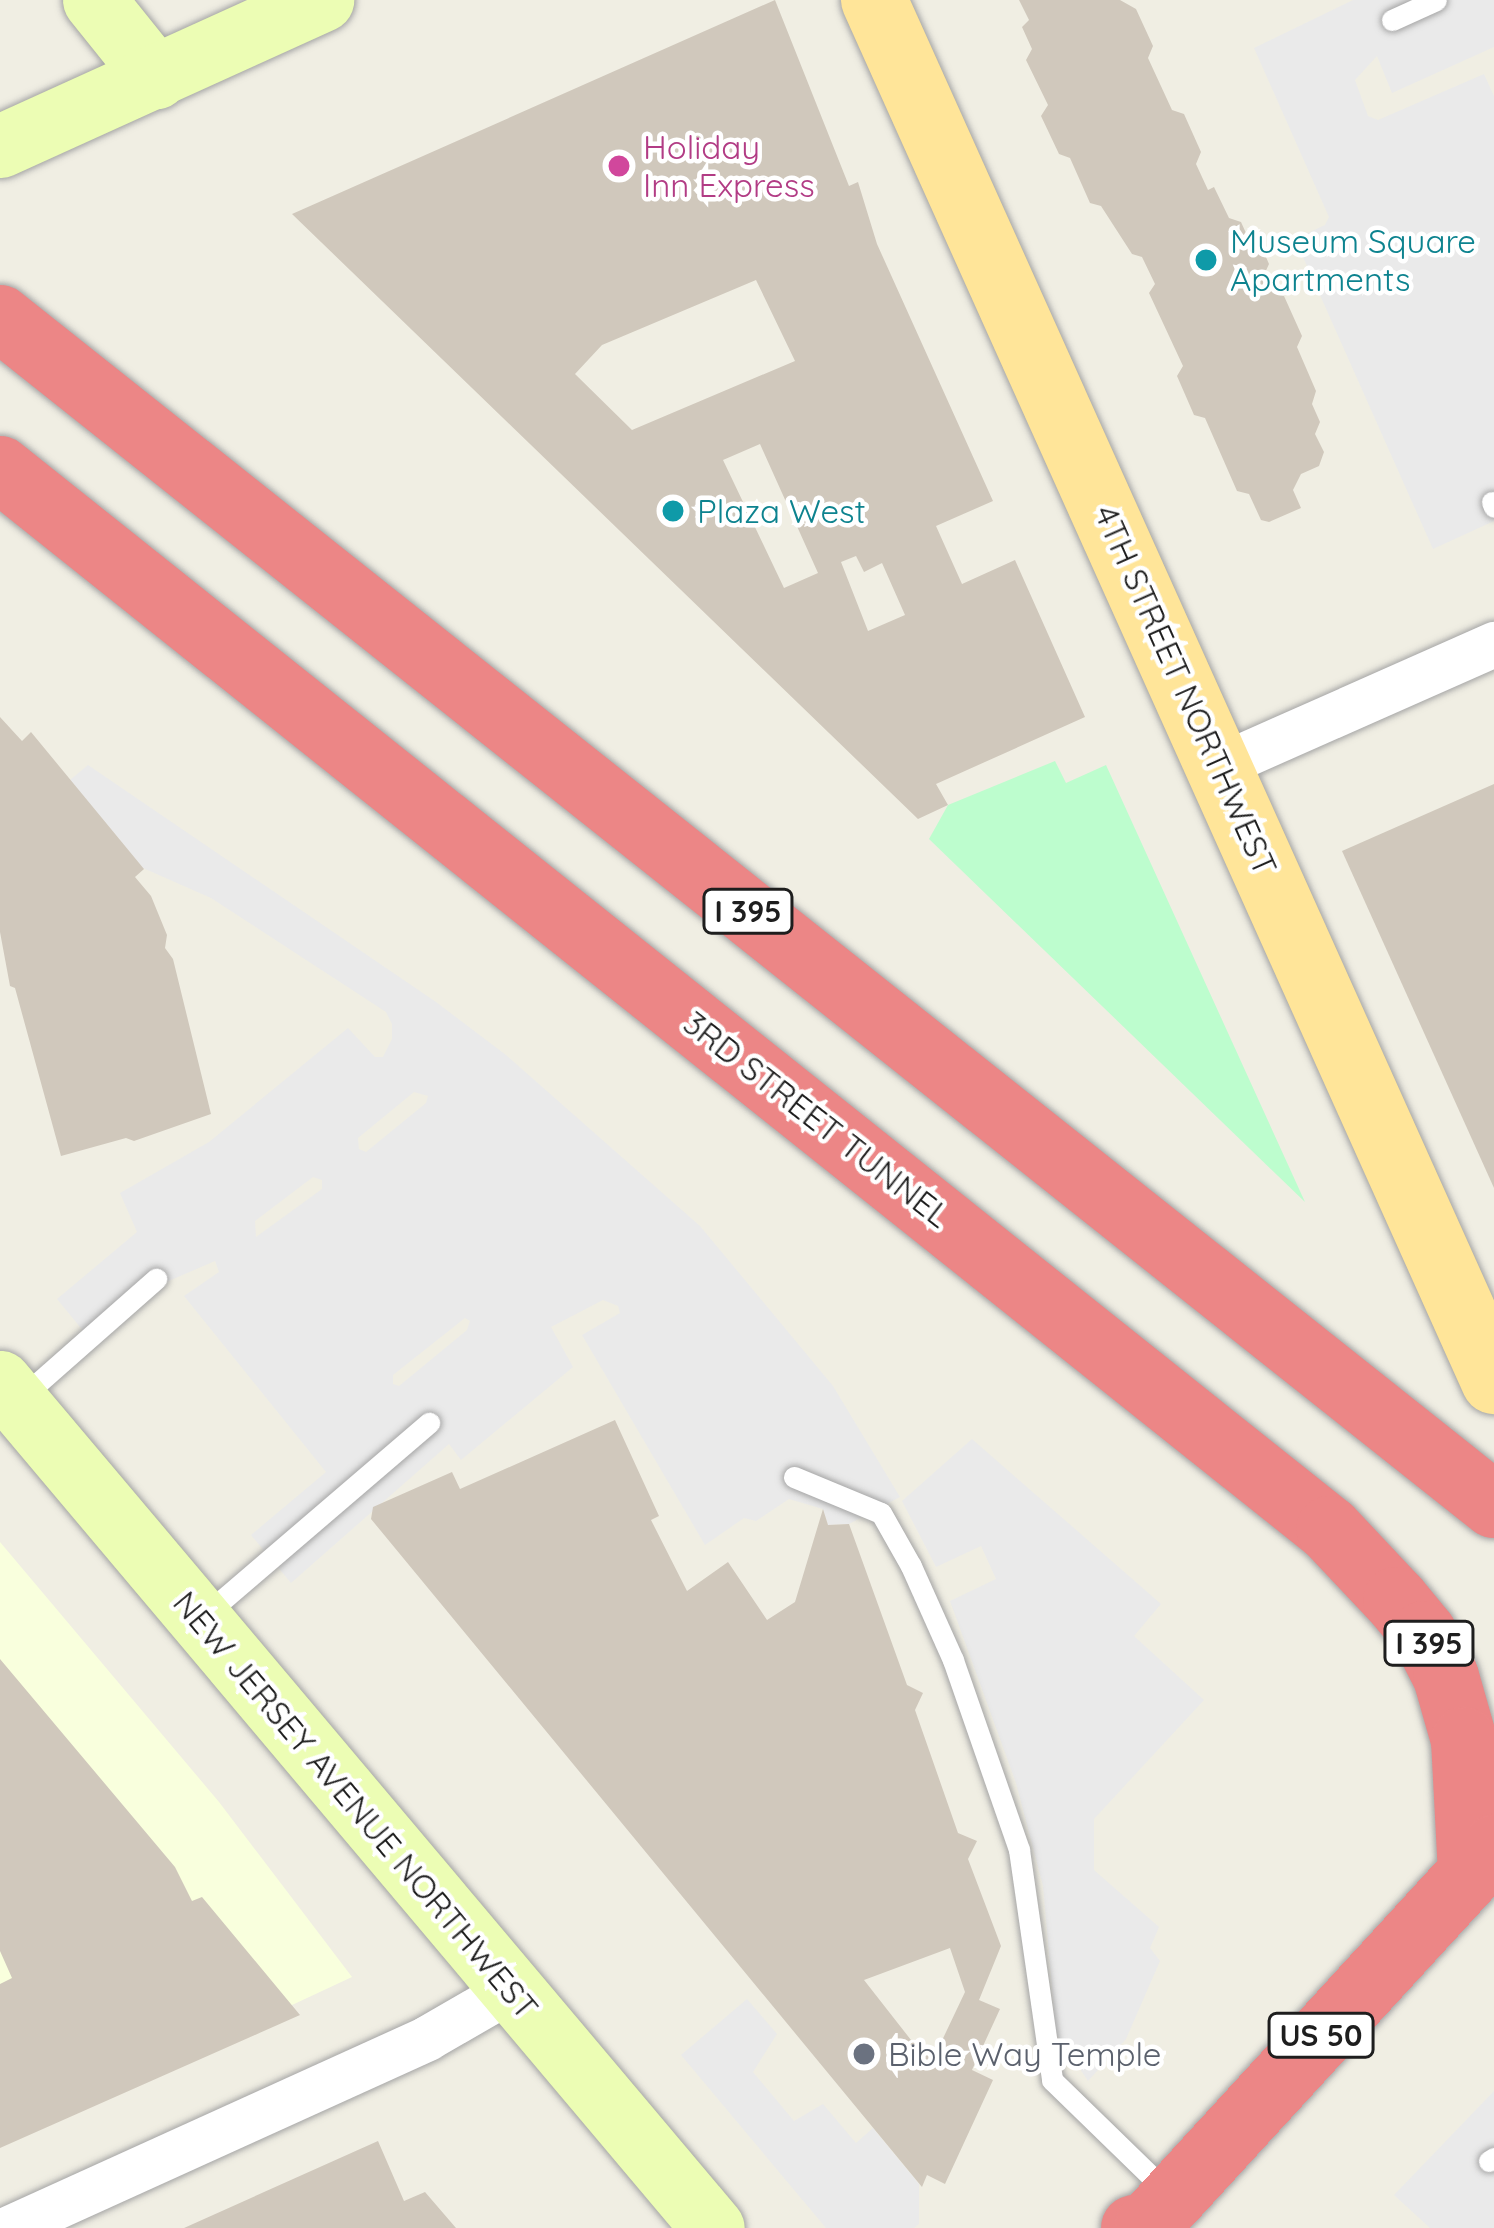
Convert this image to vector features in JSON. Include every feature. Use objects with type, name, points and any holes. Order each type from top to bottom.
[{"type":"highway","name":"I 395","points":[[0,318],[1494,1505]]},
{"type":"highway","name":"3RD STREET TUNNEL","points":[[0,469],[1329,1529],[1410,1617],[1446,1677],[1463,1740],[1482,1860]]},
{"type":"highway","name":"US 50","points":[[1151,2220],[1482,1860]]},
{"type":"main road","points":[[94,0],[156,76]]},
{"type":"main road","points":[[150,0],[156,76]]},
{"type":"main road","points":[[12,141],[322,0]]},
{"type":"main road","name":"4TH STREET NORTHWEST","points":[[874,0],[1494,1381]]},
{"type":"main road","name":"NEW JERSEY AVENUE NORTHWEST","points":[[8,1392],[713,2228]]},
{"type":"street","points":[[1221,765],[1494,644]]},
{"type":"street","points":[[8,2228],[427,2038],[510,1990]]},
{"type":"lane","points":[[1392,20],[1436,0]]},
{"type":"lane","points":[[8,1392],[156,1279]]},
{"type":"lane","points":[[200,1619],[429,1424]]},
{"type":"lane","points":[[794,1477],[881,1513],[911,1567],[952,1660],[1019,1850],[1052,2080],[1151,2220]]},
{"type":"shaded area","points":[[1353,0],[1494,0],[1494,47],[1392,93],[1377,56],[1355,80],[1368,116],[1378,120],[1484,74],[1494,96],[1494,521],[1433,549],[1295,239],[1325,225],[1329,217],[1254,48]]},
{"type":"shaded area","points":[[88,765],[436,1002],[506,1055],[700,1226],[833,1386],[900,1497],[849,1524],[828,1525],[823,1509],[789,1499],[756,1521],[744,1518],[705,1545],[582,1335],[620,1313],[618,1306],[603,1300],[551,1327],[573,1367],[461,1460],[449,1444],[291,1583],[251,1535],[326,1472],[184,1296],[219,1272],[215,1261],[164,1283],[94,1344],[57,1299],[137,1232],[120,1193],[209,1142],[348,1028],[375,1057],[383,1057],[392,1039],[392,1024],[386,1012],[211,898],[143,868],[70,780]],"holes":[[[414,1092],[428,1096],[426,1103],[366,1152],[359,1149],[358,1138]],[[313,1177],[322,1180],[322,1189],[256,1237],[255,1221]],[[465,1318],[470,1321],[467,1330],[399,1386],[393,1384],[393,1375]]]},
{"type":"shaded area","points":[[972,1439],[1161,1604],[1134,1636],[1204,1700],[1094,1819],[1094,1870],[1159,1927],[1150,1948],[1160,1961],[1126,2039],[1088,2081],[1056,2033],[1043,1886],[1016,1783],[950,1601],[996,1579],[981,1546],[936,1567],[902,1501]]},
{"type":"shaded area","points":[[0,1542],[219,1802],[352,1977],[0,2141]]},
{"type":"shaded area","points":[[747,1999],[777,2034],[753,2072],[794,2121],[823,2104],[856,2143],[873,2128],[919,2184],[919,2224],[914,2228],[826,2228],[681,2055]]},
{"type":"shaded area","points":[[1494,2091],[1494,2228],[1430,2228],[1394,2195]]},
{"type":"green space","points":[[1055,761],[1066,783],[1106,765],[1305,1202],[929,839],[948,805]]},
{"type":"building","points":[[775,0],[849,186],[858,182],[877,244],[993,501],[936,526],[962,584],[1015,560],[1085,717],[936,784],[948,805],[918,819],[292,214]],"holes":[[[756,280],[795,361],[632,430],[575,374],[602,345]],[[760,444],[818,573],[784,588],[723,460]],[[856,556],[864,572],[882,563],[905,615],[868,631],[841,562]]]},
{"type":"building","name":"Museum Square Apartments","points":[[1019,0],[1120,0],[1136,9],[1153,46],[1148,58],[1172,110],[1184,114],[1201,152],[1196,164],[1208,190],[1214,187],[1229,218],[1241,222],[1250,242],[1260,243],[1269,264],[1264,275],[1273,292],[1284,296],[1302,336],[1297,347],[1316,391],[1312,404],[1320,422],[1315,434],[1324,452],[1319,466],[1301,474],[1293,490],[1301,508],[1269,522],[1261,520],[1249,494],[1237,491],[1205,418],[1194,415],[1177,376],[1183,366],[1149,293],[1155,284],[1142,257],[1132,254],[1101,206],[1090,203],[1070,158],[1059,154],[1041,116],[1048,105],[1026,60],[1032,49],[1022,27],[1029,20]]},
{"type":"building","points":[[0,717],[22,741],[31,732],[144,869],[135,877],[151,896],[167,935],[165,948],[173,959],[211,1114],[134,1141],[126,1138],[61,1156],[15,988],[10,986],[0,932]]},
{"type":"building","points":[[1494,784],[1494,1188],[1342,851]]},
{"type":"building","points":[[615,1420],[659,1516],[651,1520],[687,1591],[728,1562],[767,1620],[795,1602],[823,1509],[828,1525],[849,1524],[907,1685],[923,1693],[915,1710],[958,1833],[977,1841],[968,1859],[1001,1946],[979,2000],[1000,2009],[972,2070],[993,2080],[945,2184],[927,2175],[922,2187],[371,1519],[373,1507],[452,1472],[460,1489]],"holes":[[[950,1948],[965,1992],[937,2051],[911,2040],[864,1980]]]},
{"type":"building","points":[[0,1659],[175,1867],[192,1901],[202,1897],[300,2015],[0,2148],[0,1984],[12,1978],[0,1951]]},
{"type":"building","points":[[378,2141],[404,2201],[425,2192],[456,2228],[184,2228]]},
{"type":"place","name":"Holiday Inn Express","points":[[619,166]]},
{"type":"place","name":"Museum Square Apartments","points":[[1206,260]]},
{"type":"place","name":"Plaza West","points":[[673,511]]},
{"type":"place","name":"Bible Way Temple","points":[[864,2054]]}]
